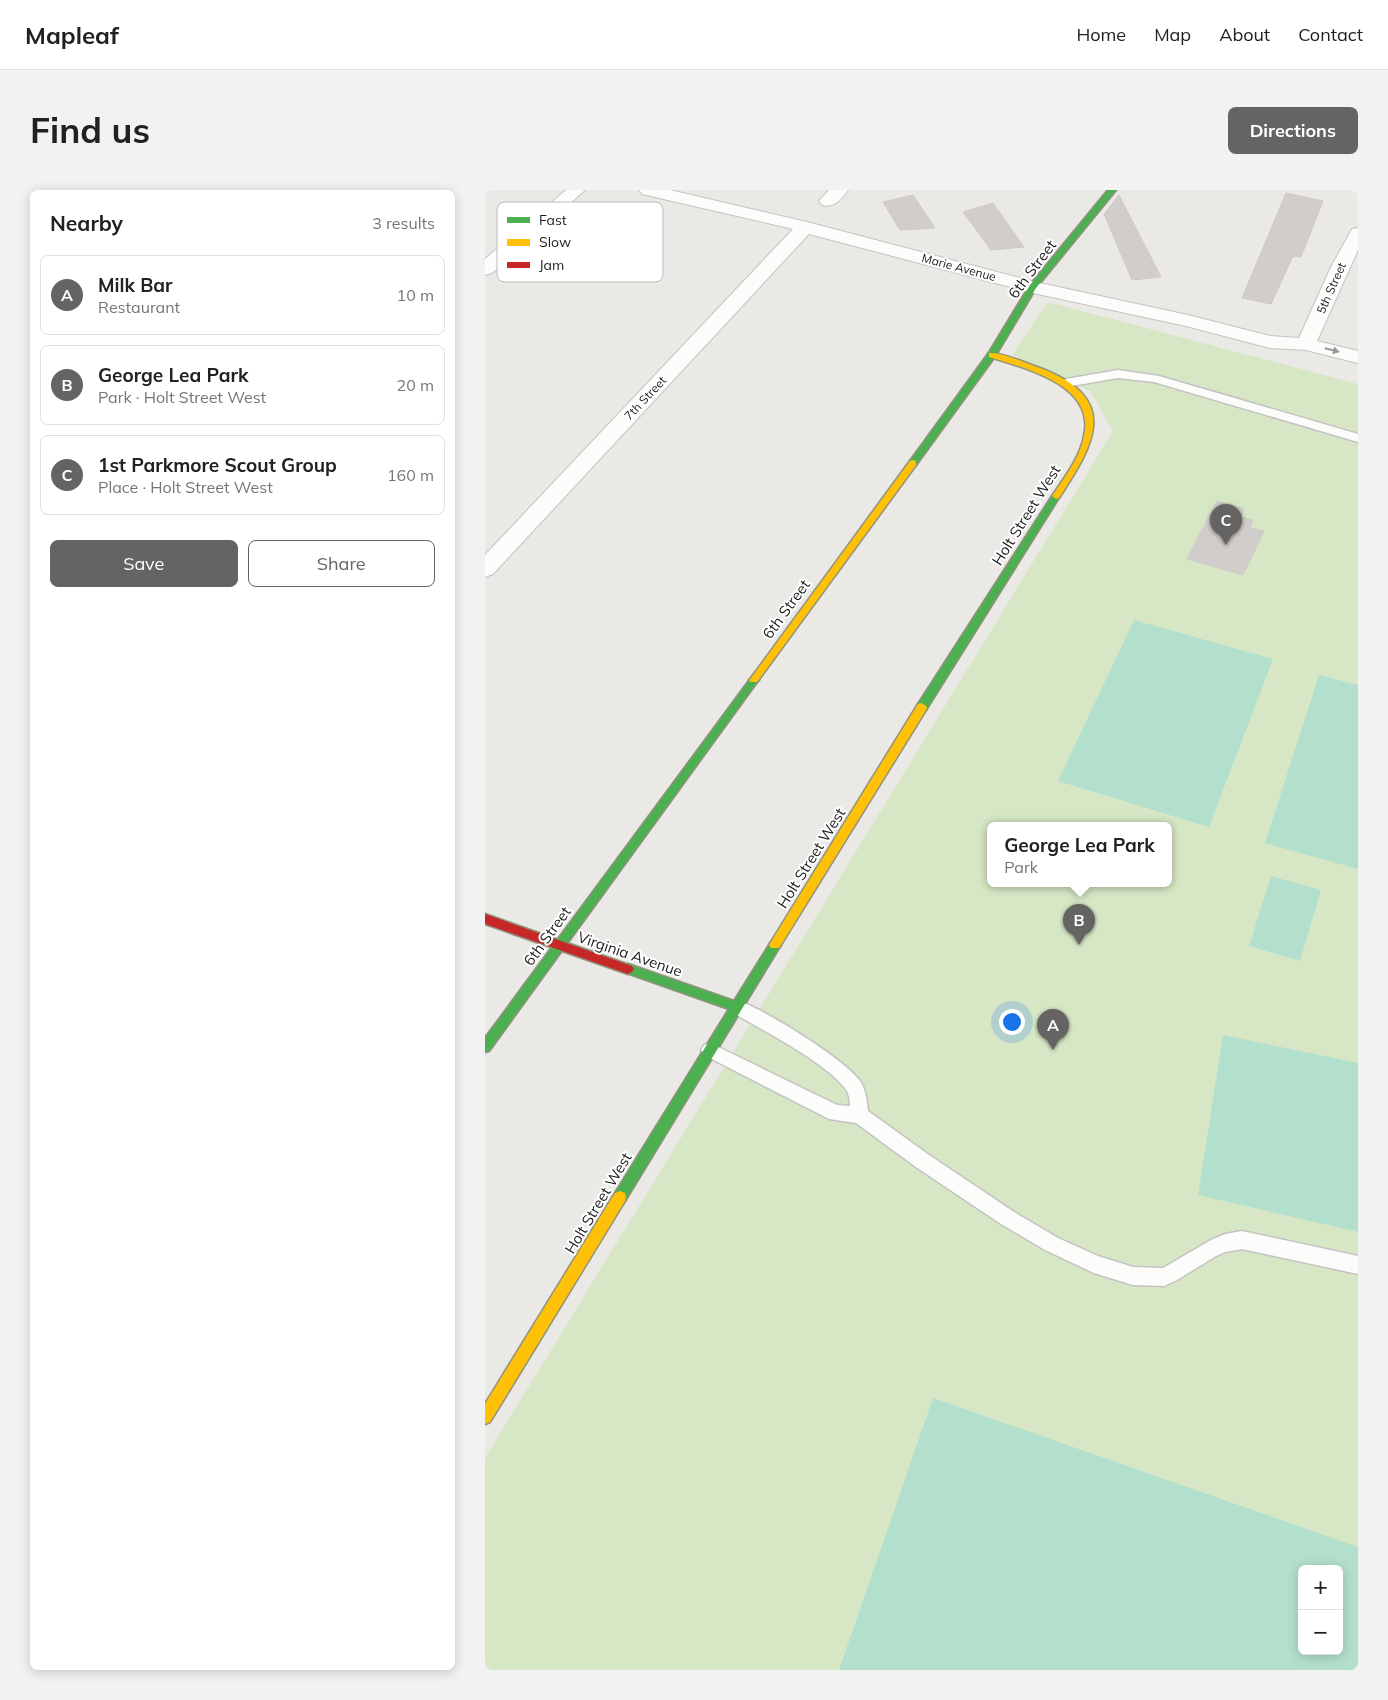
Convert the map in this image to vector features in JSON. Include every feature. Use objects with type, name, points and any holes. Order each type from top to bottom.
[{"type":"street","points":[[562,202],[576,190]]},
{"type":"street","name":"Marie Avenue","points":[[648,190],[805,227],[1033,286],[1188,321],[1270,342],[1306,344],[1358,357]]},
{"type":"street","name":"6th Street","points":[[485,1047],[992,355],[1033,286],[1112,190]]},
{"type":"street","name":"7th Street","points":[[485,569],[805,227]]},
{"type":"street","name":"5th Street","points":[[1306,344],[1339,267],[1358,233]]},
{"type":"street","points":[[485,269],[497,259]]},
{"type":"street","name":"Marie Avenue","points":[[1270,342],[1300,357],[1358,372]]},
{"type":"street","name":"Holt Street West","points":[[485,1417],[877,779],[1076,464],[1090,435],[1091,419],[1085,406],[1076,393],[1065,383],[1051,376],[992,355]]},
{"type":"street","name":"Virginia Avenue","points":[[485,918],[559,946],[737,1006]]},
{"type":"lane","points":[[1065,383],[1118,374],[1155,379],[1358,438]]},
{"type":"lane","points":[[737,1006],[813,1054],[854,1087],[861,1115]]},
{"type":"lane","points":[[710,1050],[835,1114],[861,1115],[968,1194],[1068,1252],[1105,1268],[1135,1277],[1165,1277],[1217,1245],[1229,1240],[1242,1240],[1358,1264]]},
{"type":"green space","points":[[1048,302],[1358,384],[1358,1670],[485,1670],[485,1458],[1113,431],[1090,391],[1012,355]]},
{"type":"green space","points":[[1134,620],[1273,659],[1209,827],[1058,781]]},
{"type":"green space","points":[[1319,675],[1358,685],[1358,869],[1265,843]]},
{"type":"green space","points":[[1271,876],[1321,890],[1300,961],[1249,946]]},
{"type":"green space","points":[[1223,1035],[1358,1063],[1358,1232],[1198,1195]]},
{"type":"green space","points":[[933,1398],[1358,1547],[1358,1670],[839,1670]]},
{"type":"building","points":[[1286,193],[1323,201],[1301,257],[1293,256],[1271,304],[1242,298]]},
{"type":"building","points":[[913,195],[935,228],[900,230],[883,202]]},
{"type":"building","points":[[1119,195],[1161,277],[1132,280],[1104,214]]},
{"type":"building","points":[[993,203],[1024,247],[991,250],[963,212]]},
{"type":"building","points":[[1217,501],[1244,509],[1241,517],[1253,520],[1250,528],[1264,531],[1243,575],[1187,559]]},
{"type":"traffic: fast","points":[[913,463],[992,355],[1033,287],[1112,190]]},
{"type":"traffic: fast","points":[[922,707],[1056,496]]},
{"type":"traffic: fast","points":[[485,1047],[754,680]]},
{"type":"traffic: fast","points":[[620,1197],[775,945]]},
{"type":"traffic: fast","points":[[628,969],[737,1007]]},
{"type":"traffic: slow","points":[[992,355],[1023,365],[1058,380],[1073,390],[1084,403],[1090,418],[1089,435],[1079,459],[1056,496]]},
{"type":"traffic: slow","points":[[754,680],[913,463]]},
{"type":"traffic: slow","points":[[775,945],[922,707]]},
{"type":"traffic: slow","points":[[485,1417],[620,1197]]},
{"type":"traffic: jam","points":[[485,919],[628,969]]},
{"type":"place","name":"1st Parkmore Scout Group","points":[[1226,545]]},
{"type":"place","name":"George Lea Park","points":[[1079,945]]},
{"type":"place","name":"Milk Bar","points":[[1053,1050]]}]
